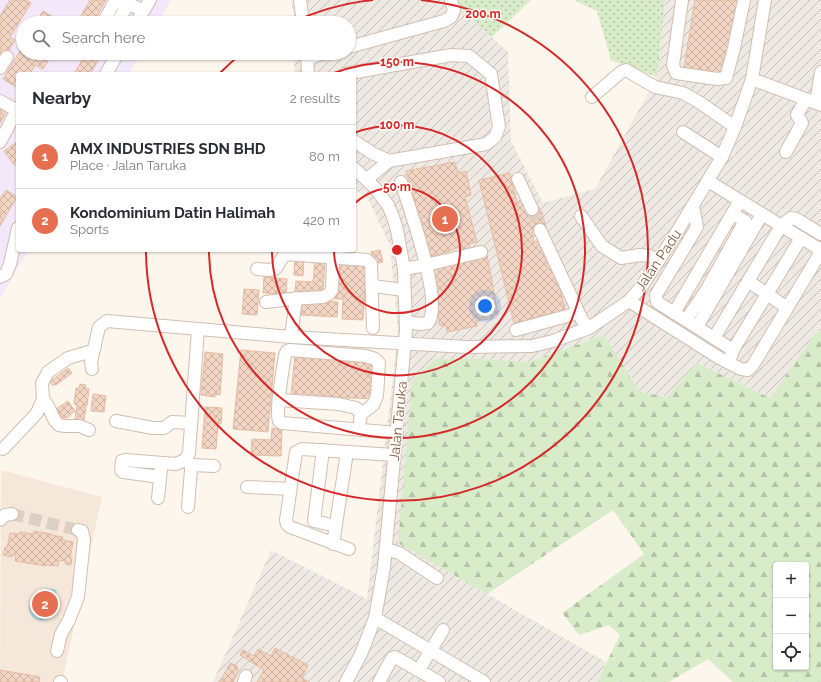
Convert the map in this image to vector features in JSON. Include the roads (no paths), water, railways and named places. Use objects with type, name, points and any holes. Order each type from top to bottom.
[{"type":"street","points":[[141,16],[150,0]]},
{"type":"street","points":[[300,0],[302,16]]},
{"type":"street","points":[[356,45],[451,18],[454,10],[451,0]]},
{"type":"street","points":[[682,0],[673,65],[676,73],[717,79],[726,78],[744,2],[765,3]]},
{"type":"street","points":[[107,16],[114,3],[120,1],[129,3],[144,11]]},
{"type":"street","points":[[121,16],[129,3]]},
{"type":"street","name":"Jalan Padu","points":[[92,369],[91,362],[99,327],[107,321],[291,337],[467,347],[532,346],[553,341],[589,328],[629,301],[642,286],[722,157],[735,127],[752,79],[765,3]]},
{"type":"street","points":[[356,72],[451,55],[469,56],[491,74],[498,127],[495,138],[486,144],[389,161],[367,179]]},
{"type":"street","points":[[0,68],[7,57]]},
{"type":"street","points":[[107,72],[114,60]]},
{"type":"street","points":[[307,60],[308,72]]},
{"type":"street","points":[[592,96],[621,72],[626,70],[655,87],[683,93],[700,102],[735,127]]},
{"type":"street","points":[[786,152],[802,123],[797,115],[814,103],[821,74]]},
{"type":"street","points":[[752,79],[814,103]]},
{"type":"street","points":[[0,101],[16,110]]},
{"type":"street","points":[[0,142],[16,113]]},
{"type":"street","points":[[683,132],[722,157]]},
{"type":"street","points":[[356,142],[372,153],[389,161]]},
{"type":"street","name":"Jalan Taruka","points":[[346,682],[361,654],[375,618],[386,549],[406,343],[404,269],[396,226],[388,205],[367,179],[356,170]]},
{"type":"street","points":[[518,179],[532,209]]},
{"type":"street","points":[[629,301],[721,359],[742,369],[748,370],[753,365],[786,307],[819,255],[820,250],[708,181]]},
{"type":"street","points":[[401,182],[426,265],[432,304],[431,319],[428,322],[406,322]]},
{"type":"street","points":[[674,313],[740,201]]},
{"type":"street","points":[[392,213],[408,206]]},
{"type":"street","points":[[693,206],[697,227],[656,295],[657,302],[733,350]]},
{"type":"street","points":[[686,320],[757,211]]},
{"type":"street","points":[[732,214],[750,223]]},
{"type":"street","points":[[582,216],[602,246],[621,258],[640,255],[650,256],[658,261]]},
{"type":"street","points":[[714,338],[781,226],[791,218],[796,219],[821,234]]},
{"type":"street","points":[[396,226],[414,222]]},
{"type":"street","points":[[697,327],[716,294],[750,223]]},
{"type":"street","points":[[540,230],[578,313],[589,328]]},
{"type":"street","points":[[0,276],[6,274],[16,236]]},
{"type":"street","points":[[729,362],[733,350],[801,238]]},
{"type":"street","points":[[404,269],[481,252]]},
{"type":"street","points":[[257,269],[270,270],[276,268],[284,254],[370,261],[373,286],[373,328]]},
{"type":"street","points":[[266,302],[296,298],[323,297],[329,294],[332,290],[334,258]]},
{"type":"street","points":[[748,281],[786,307]]},
{"type":"street","points":[[373,286],[404,290]]},
{"type":"street","points":[[716,294],[733,305]]},
{"type":"street","points":[[291,337],[296,298]]},
{"type":"street","points":[[516,330],[578,313]]},
{"type":"street","points":[[188,507],[191,470],[188,454],[198,329]]},
{"type":"street","points":[[3,449],[37,414],[42,399],[42,383],[48,372],[68,358],[92,352],[95,347]]},
{"type":"street","points":[[361,414],[373,405],[377,396],[379,363],[375,359],[366,356],[287,351],[279,400],[279,422],[397,433]]},
{"type":"street","points":[[42,399],[59,425],[80,426],[89,430]]},
{"type":"street","points":[[279,400],[339,404],[356,408],[361,414],[360,430]]},
{"type":"street","points":[[116,421],[159,428],[164,428],[172,422],[191,422]]},
{"type":"street","points":[[350,549],[290,527],[286,524],[296,455],[298,451],[302,449],[394,455]]},
{"type":"street","points":[[323,450],[314,521],[336,526]]},
{"type":"street","points":[[334,544],[347,452]]},
{"type":"street","points":[[160,477],[124,472],[121,470],[122,461],[125,460],[162,464],[189,462],[214,466]]},
{"type":"street","points":[[158,498],[162,464]]},
{"type":"street","points":[[247,486],[290,489]]},
{"type":"street","points":[[0,520],[5,515],[12,514]]},
{"type":"street","points":[[57,651],[61,634],[69,620],[78,596],[84,540],[82,531],[78,530]]},
{"type":"street","points":[[386,549],[399,553],[437,578]]},
{"type":"street","points":[[375,618],[478,680]]},
{"type":"street","points":[[419,670],[443,630]]},
{"type":"street","points":[[379,682],[393,657],[439,682]]},
{"type":"water","points":[[46,589],[56,590],[55,606],[51,615],[44,620],[40,620],[34,617],[30,611],[30,606],[36,606],[36,603],[33,600],[33,595],[38,594],[45,598]]},
{"type":"tunnel","points":[[532,209],[540,230]]},
{"type":"tunnel","points":[[12,514],[78,530]]},
{"type":"place","name":"AMX INDUSTRIES SDN BHD","points":[[445,219]]},
{"type":"place","name":"Kondominium Datin Halimah","points":[[45,604]]}]
